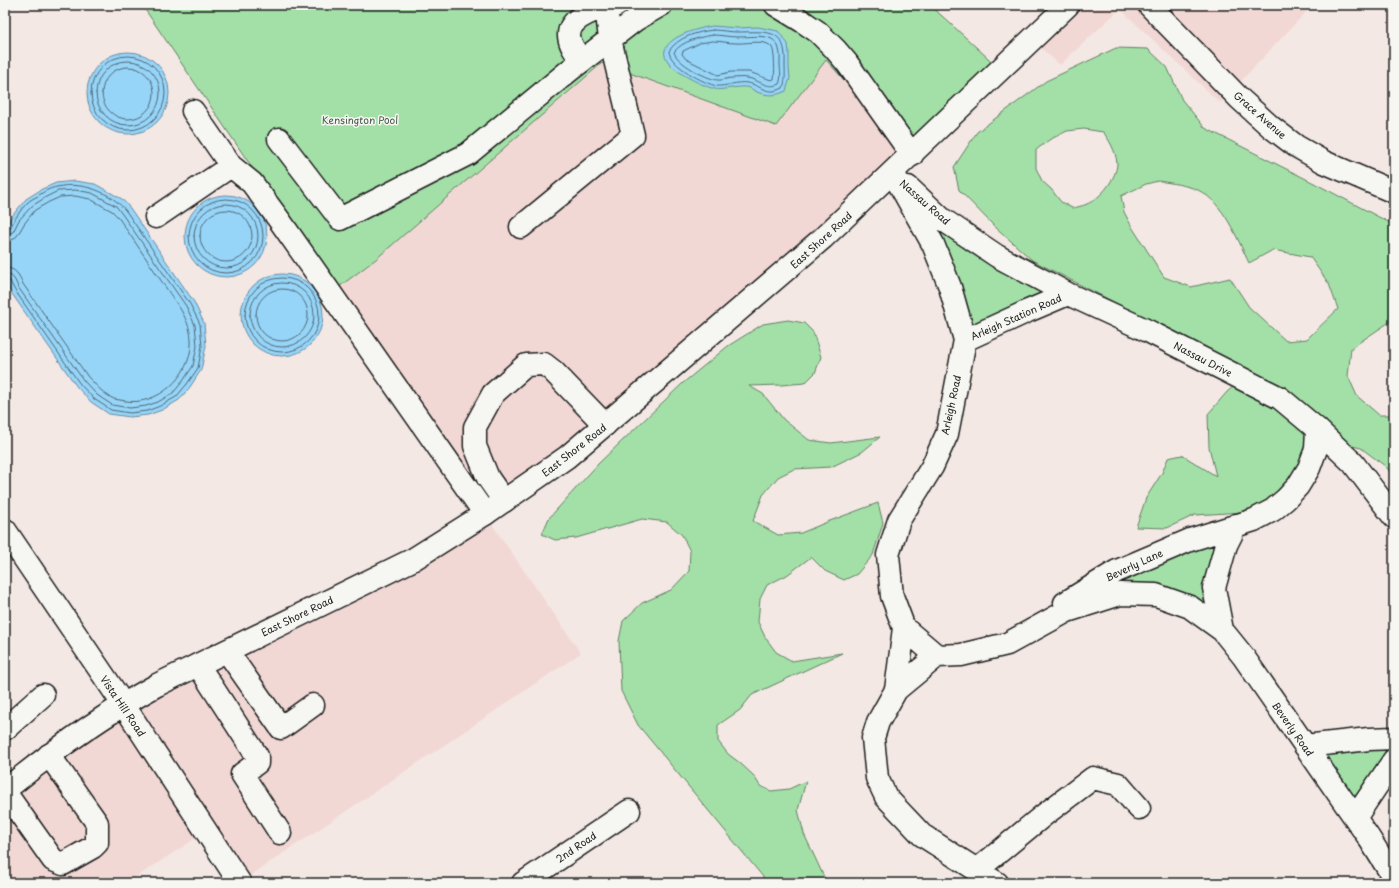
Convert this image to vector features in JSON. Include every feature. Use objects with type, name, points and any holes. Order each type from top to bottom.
[{"type":"street","points":[[279,139],[340,219],[468,154],[610,39],[635,20],[661,5]]},
{"type":"street","points":[[776,5],[818,32],[847,63],[912,155]]},
{"type":"street","name":"East Shore Road","points":[[7,785],[123,704],[157,685],[412,560],[485,514],[567,457],[793,265],[893,173],[1068,5]]},
{"type":"street","name":"Grace Avenue","points":[[1149,5],[1240,99],[1271,127],[1296,146],[1324,162],[1394,192]]},
{"type":"street","points":[[521,227],[633,135],[610,39],[612,6],[594,11],[582,17],[570,28],[569,36],[571,43],[582,61]]},
{"type":"street","points":[[193,111],[231,166],[252,184],[280,221],[485,514]]},
{"type":"street","points":[[156,216],[231,166]]},
{"type":"street","name":"Nassau Road","points":[[893,173],[942,219],[978,244]]},
{"type":"street","name":"Arleigh Road","points":[[893,173],[933,244],[950,287],[964,340],[947,434],[932,467],[899,520],[888,555],[892,596],[904,628],[896,690]]},
{"type":"street","name":"Nassau Drive","points":[[978,244],[997,256],[1068,294],[1148,331],[1280,398],[1317,429],[1353,463],[1394,517]]},
{"type":"street","name":"Arleigh Station Road","points":[[964,340],[1068,294]]},
{"type":"street","points":[[504,501],[488,478],[475,446],[475,427],[493,394],[526,365],[544,364],[553,371],[605,425]]},
{"type":"street","name":"Beverly Lane","points":[[1021,636],[1068,601],[1117,571],[1190,540],[1254,520],[1273,510],[1298,486],[1309,468],[1316,449],[1317,429]]},
{"type":"street","points":[[1222,630],[1214,588],[1226,545],[1236,525]]},
{"type":"street","name":"Vista Hill Road","points":[[5,530],[123,704],[240,883]]},
{"type":"street","name":"Beverly Lane","points":[[932,651],[962,654],[1007,644],[1067,610],[1120,594],[1156,595],[1171,600]]},
{"type":"street","name":"Beverly Road","points":[[1171,600],[1190,607],[1222,630],[1243,656],[1369,838],[1394,878]]},
{"type":"street","name":"Arleigh Road","points":[[904,628],[932,651],[896,690],[878,722],[873,738],[877,778],[886,796],[922,835],[996,883]]},
{"type":"street","points":[[227,651],[281,728],[313,705]]},
{"type":"street","points":[[198,665],[257,756],[257,763],[242,774],[280,833]]},
{"type":"street","points":[[5,729],[43,695]]},
{"type":"street","points":[[1305,746],[1369,739],[1394,738]]},
{"type":"street","points":[[7,785],[53,860],[63,864],[93,848],[97,843],[97,823],[49,755]]},
{"type":"street","points":[[1355,818],[1394,760]]},
{"type":"street","points":[[977,870],[1044,815],[1093,778],[1118,784],[1139,808]]},
{"type":"street","name":"2nd Road","points":[[523,883],[629,811]]},
{"type":"shaded area","points":[[1069,5],[1313,5],[1220,103],[1120,9],[1060,65],[1031,40]]},
{"type":"shaded area","points":[[826,60],[912,155],[485,514],[581,653],[241,882],[207,831],[127,883],[5,883],[5,790],[47,757],[485,515],[335,290],[376,259],[602,63],[776,126]]},
{"type":"green space","name":"Kensington Pool","points":[[142,5],[930,5],[1000,69],[912,155],[826,60],[776,126],[602,63],[376,259],[335,290]]},
{"type":"green space","points":[[1116,48],[1148,49],[1167,67],[1182,100],[1205,128],[1394,225],[1394,319],[1351,348],[1348,376],[1357,396],[1379,415],[1394,415],[1394,476],[1385,466],[1361,448],[1311,436],[1306,455],[1282,498],[1243,512],[1195,515],[1167,528],[1136,527],[1146,498],[1162,473],[1168,458],[1182,455],[1216,476],[1209,447],[1208,414],[1227,392],[1250,372],[1032,260],[993,225],[959,190],[954,167],[977,132],[1046,81]],"holes":[[[1084,129],[1103,132],[1114,150],[1117,163],[1114,175],[1103,192],[1085,205],[1072,208],[1061,202],[1051,189],[1042,181],[1036,168],[1036,150],[1049,140],[1067,131]],[[1158,181],[1178,184],[1198,190],[1215,203],[1229,222],[1249,263],[1273,250],[1310,257],[1329,284],[1338,309],[1307,339],[1286,341],[1249,307],[1230,278],[1191,287],[1164,277],[1124,212],[1121,196],[1146,184]]]},
{"type":"green space","points":[[893,173],[1068,294],[965,340]]},
{"type":"green space","points":[[788,320],[804,323],[813,332],[821,357],[815,373],[805,383],[749,386],[763,394],[784,420],[809,440],[831,443],[880,437],[862,452],[831,467],[794,469],[778,477],[763,495],[753,521],[778,535],[801,533],[878,503],[883,523],[873,555],[857,574],[844,580],[825,571],[811,557],[787,575],[767,585],[760,599],[758,622],[765,637],[776,652],[792,661],[842,653],[752,695],[740,710],[718,725],[718,741],[728,754],[754,776],[760,786],[771,791],[789,789],[806,781],[798,810],[804,834],[824,877],[829,883],[768,883],[638,725],[621,691],[619,641],[623,621],[642,603],[671,590],[689,571],[690,551],[682,535],[667,522],[642,519],[576,538],[555,540],[542,534],[549,518],[599,463],[683,383],[728,346],[763,324]]},
{"type":"green space","points":[[1190,540],[1226,545],[1222,630],[1190,607],[1068,601]]},
{"type":"green space","points":[[1394,738],[1394,760],[1355,818],[1305,746]]},
{"type":"water","points":[[713,26],[737,28],[758,27],[778,31],[788,44],[790,78],[786,91],[779,94],[768,95],[747,87],[715,89],[701,84],[684,75],[669,63],[665,56],[665,50],[673,40],[686,33]]},
{"type":"water","points":[[128,52],[144,55],[157,64],[166,77],[169,93],[166,109],[157,122],[144,131],[128,134],[112,131],[99,122],[90,109],[87,93],[90,77],[99,64],[112,55]]},
{"type":"water","points":[[75,181],[95,184],[122,199],[130,208],[194,302],[204,323],[206,346],[201,370],[179,400],[162,410],[148,415],[130,417],[109,414],[91,402],[77,387],[10,291],[5,279],[5,229],[12,216],[26,199],[42,189],[56,183]]},
{"type":"water","points":[[226,195],[242,198],[255,207],[264,220],[267,236],[264,252],[255,265],[242,274],[226,277],[210,274],[197,265],[188,252],[185,236],[188,220],[197,207],[210,198]]},
{"type":"water","points":[[282,274],[298,277],[311,286],[320,299],[323,315],[320,331],[311,344],[298,353],[282,356],[266,353],[253,344],[244,331],[241,315],[244,299],[253,286],[266,277]]}]
